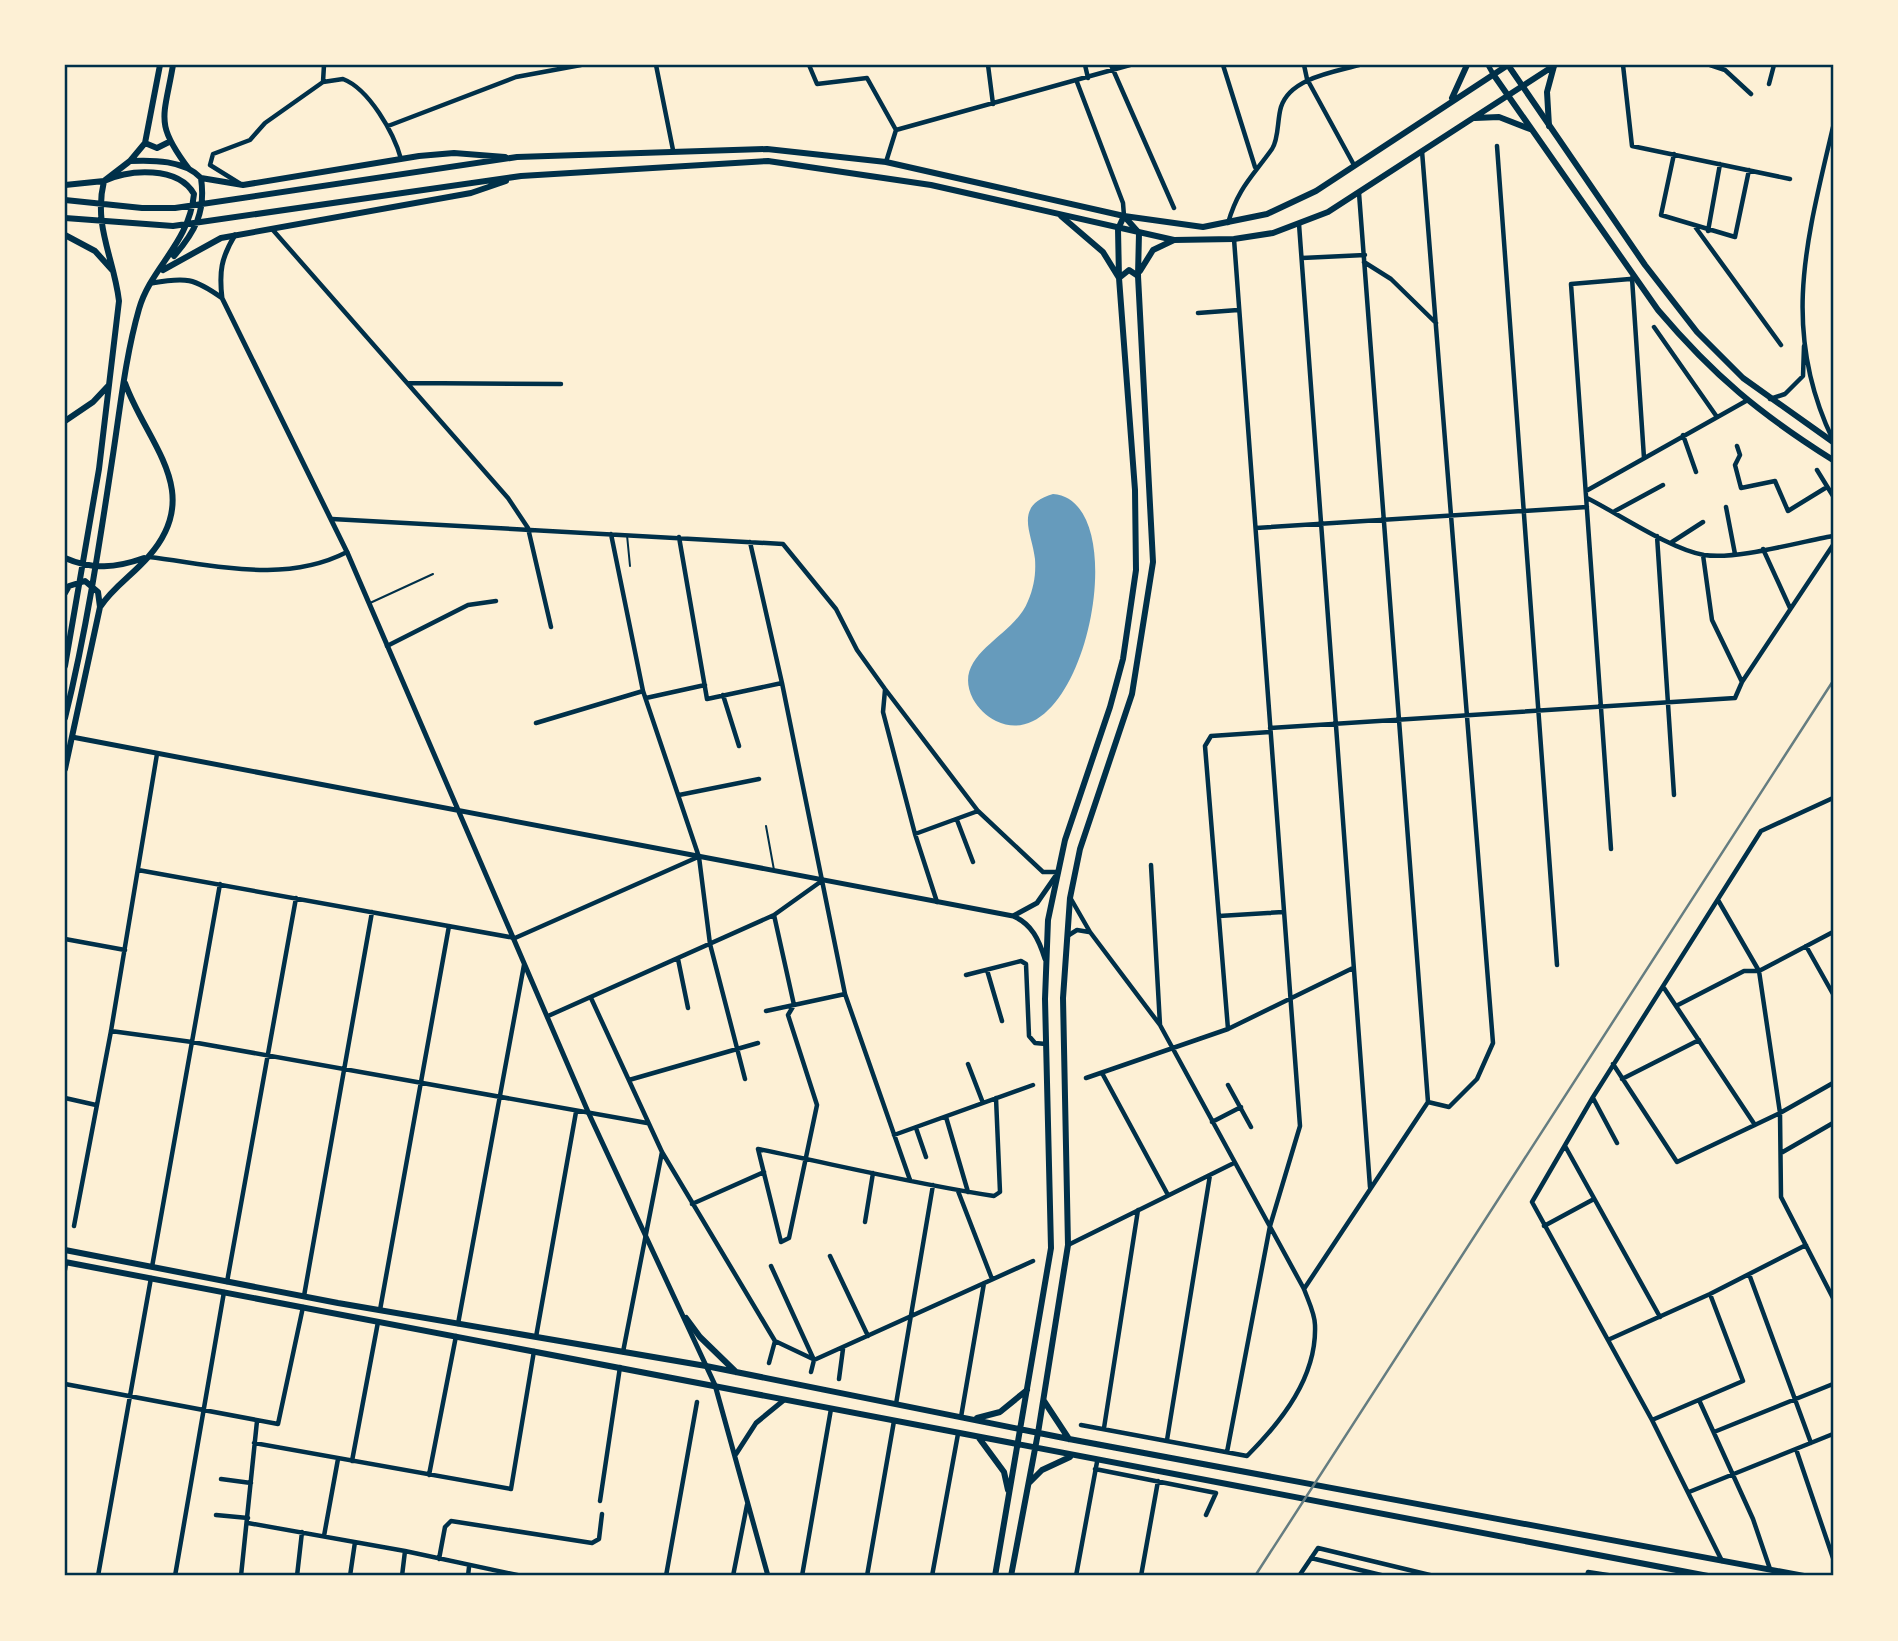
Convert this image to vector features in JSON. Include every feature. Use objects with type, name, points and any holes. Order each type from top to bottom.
[{"type":"main road","points":[[65,666],[79,595],[110,385],[119,301],[116,275],[101,231],[101,194],[104,181],[130,161],[145,143],[160,65]]},
{"type":"main road","points":[[173,65],[163,124],[169,142],[190,170]]},
{"type":"main road","points":[[1451,99],[1467,65]]},
{"type":"main road","points":[[130,161],[171,163],[190,170],[201,178],[243,185],[454,153],[517,157],[767,149],[886,162],[1124,216],[1203,227],[1267,214],[1316,191],[1451,99],[1508,65],[1670,300],[1714,352],[1770,400],[1833,442]]},
{"type":"main road","points":[[65,218],[141,225],[211,223],[522,176],[768,161],[895,178],[1174,240],[1234,239],[1273,233],[1299,224],[1359,193],[1554,65]]},
{"type":"main road","points":[[1549,126],[1547,92],[1554,65]]},
{"type":"main road","points":[[1493,74],[1633,277],[1686,343],[1746,401],[1833,460]]},
{"type":"main road","points":[[1473,118],[1499,117],[1530,129]]},
{"type":"main road","points":[[145,143],[157,148],[169,142]]},
{"type":"main road","points":[[65,200],[142,208],[212,204],[517,157]]},
{"type":"main road","points":[[65,185],[104,181],[134,172],[180,180],[194,194],[192,211],[184,233],[140,306],[124,381],[92,599],[65,718]]},
{"type":"main road","points":[[161,270],[221,238],[471,193],[522,176]]},
{"type":"main road","points":[[161,270],[193,234],[201,212],[201,178]]},
{"type":"main road","points":[[1061,216],[1103,252],[1119,278]]},
{"type":"main road","points":[[995,1576],[1051,1248],[1046,1044],[1048,920],[1078,797],[1110,707],[1132,604],[1136,569],[1135,490],[1119,278],[1118,229],[1124,216]]},
{"type":"main road","points":[[1011,1576],[1044,1401],[1068,1245],[1063,998],[1070,898],[1091,813],[1132,695],[1153,562],[1138,276],[1139,233],[1124,216]]},
{"type":"main road","points":[[65,235],[95,251],[116,275]]},
{"type":"main road","points":[[1138,276],[1153,250],[1174,240]]},
{"type":"main road","points":[[1119,278],[1129,270],[1138,276]]},
{"type":"main road","points":[[100,607],[111,590],[149,557],[162,540],[171,518],[174,498],[163,457],[133,406],[124,381]]},
{"type":"main road","points":[[65,421],[93,402],[110,385]]},
{"type":"main road","points":[[68,559],[101,567],[123,565],[149,557]]},
{"type":"main road","points":[[65,593],[69,586],[85,581],[98,592],[100,607],[65,769]]},
{"type":"main road","points":[[65,1250],[380,1310],[706,1366],[1069,1439],[1804,1576]]},
{"type":"main road","points":[[65,1265],[150,1278],[621,1366],[1017,1445],[1072,1457],[1096,1466],[1708,1576]]},
{"type":"main road","points":[[150,1278],[152,1267]]},
{"type":"main road","points":[[224,1292],[227,1282]]},
{"type":"main road","points":[[303,1306],[304,1296]]},
{"type":"main road","points":[[378,1321],[380,1310]]},
{"type":"main road","points":[[686,1318],[700,1337],[738,1374]]},
{"type":"main road","points":[[456,1335],[458,1324]]},
{"type":"main road","points":[[534,1350],[536,1337]]},
{"type":"main road","points":[[621,1366],[623,1352]]},
{"type":"main road","points":[[973,1419],[1000,1412],[1028,1388]]},
{"type":"main road","points":[[1044,1401],[1069,1439]]},
{"type":"main road","points":[[979,1438],[1004,1472],[1009,1493]]},
{"type":"main road","points":[[1028,1484],[1042,1470],[1072,1457]]},
{"type":"street","points":[[323,82],[324,65]]},
{"type":"street","points":[[388,126],[516,77],[581,65]]},
{"type":"street","points":[[656,65],[674,150]]},
{"type":"street","points":[[809,65],[817,84],[867,78],[896,130],[886,162]]},
{"type":"street","points":[[988,65],[993,104]]},
{"type":"street","points":[[1085,65],[1088,78]]},
{"type":"street","points":[[896,130],[1077,82],[1112,67],[1130,65]]},
{"type":"street","points":[[1223,65],[1255,167]]},
{"type":"street","points":[[1304,65],[1307,79],[1354,165]]},
{"type":"street","points":[[1228,224],[1233,204],[1255,167],[1274,147],[1282,104],[1307,79],[1359,65]]},
{"type":"street","points":[[1488,65],[1493,74]]},
{"type":"street","points":[[1623,65],[1632,146],[1790,179]]},
{"type":"street","points":[[1710,65],[1725,67],[1751,94]]},
{"type":"street","points":[[1769,85],[1774,65]]},
{"type":"street","points":[[1112,67],[1174,208]]},
{"type":"street","points":[[243,185],[213,169],[213,154],[250,140],[265,122],[323,82],[348,81],[388,126],[401,159]]},
{"type":"street","points":[[1077,82],[1123,203],[1124,216]]},
{"type":"street","points":[[1770,400],[1785,394],[1803,376],[1801,289],[1833,127]]},
{"type":"street","points":[[1497,146],[1557,965]]},
{"type":"street","points":[[1422,151],[1493,1043],[1477,1079],[1449,1107],[1428,1101]]},
{"type":"street","points":[[1674,154],[1661,215],[1695,228],[1735,237],[1749,170]]},
{"type":"street","points":[[1708,231],[1720,164]]},
{"type":"street","points":[[1304,1289],[1428,1101],[1359,193]]},
{"type":"street","points":[[1299,224],[1370,1187]]},
{"type":"street","points":[[271,228],[508,498],[528,528],[551,627]]},
{"type":"street","points":[[1695,228],[1781,345]]},
{"type":"street","points":[[235,235],[223,255],[219,272],[222,298],[347,552],[525,960],[589,1114],[715,1385],[768,1576]]},
{"type":"street","points":[[1227,1452],[1270,1226],[1300,1126],[1234,239]]},
{"type":"street","points":[[1302,258],[1365,255]]},
{"type":"street","points":[[1364,262],[1391,279],[1437,324]]},
{"type":"street","points":[[1611,849],[1571,284],[1633,277],[1644,458]]},
{"type":"street","points":[[152,283],[181,278],[198,281],[222,298]]},
{"type":"street","points":[[1198,313],[1238,310]]},
{"type":"street","points":[[1654,327],[1717,417]]},
{"type":"street","points":[[1804,335],[1816,401],[1833,442]]},
{"type":"street","points":[[407,383],[561,384]]},
{"type":"street","points":[[1586,494],[1683,435],[1746,401]]},
{"type":"street","points":[[1683,435],[1696,472]]},
{"type":"street","points":[[1737,446],[1740,455],[1735,465],[1741,488],[1774,481],[1788,511],[1827,486]]},
{"type":"street","points":[[1817,470],[1833,496]]},
{"type":"street","points":[[1615,511],[1663,485]]},
{"type":"street","points":[[1586,494],[1657,536],[1703,555],[1735,554],[1833,536]]},
{"type":"street","points":[[1256,528],[1587,507]]},
{"type":"street","points":[[1726,507],[1735,554]]},
{"type":"street","points":[[332,519],[783,544],[836,609],[857,650],[978,811],[1043,872],[1058,872],[1048,892],[1037,903],[1013,916]]},
{"type":"street","points":[[1672,542],[1703,522]]},
{"type":"street","points":[[611,533],[643,691],[699,857],[710,944],[744,1079]]},
{"type":"street","points":[[1657,536],[1674,794]]},
{"type":"street","points":[[679,537],[707,699],[782,683]]},
{"type":"street","points":[[750,542],[782,683],[845,994],[911,1180]]},
{"type":"street","points":[[1228,1029],[1205,746],[1211,736],[1336,724],[1735,698],[1742,682],[1833,545]]},
{"type":"street","points":[[1763,549],[1791,609]]},
{"type":"street","points":[[149,557],[275,572],[328,562],[347,552]]},
{"type":"street","points":[[1703,555],[1712,620],[1742,682]]},
{"type":"street","points":[[387,646],[468,605],[496,601]]},
{"type":"street","points":[[646,698],[705,685]]},
{"type":"street","points":[[885,689],[883,712],[915,834],[937,902]]},
{"type":"street","points":[[536,723],[643,691]]},
{"type":"street","points":[[723,695],[740,746]]},
{"type":"street","points":[[72,737],[1013,916],[1025,921],[1046,962]]},
{"type":"street","points":[[74,1226],[111,1031],[157,754]]},
{"type":"street","points":[[679,795],[758,779]]},
{"type":"street","points":[[1723,1562],[1610,1339],[1532,1202],[1613,1064],[1664,988],[1761,831],[1833,799]]},
{"type":"street","points":[[915,834],[978,811]]},
{"type":"street","points":[[957,820],[973,862]]},
{"type":"street","points":[[138,870],[515,938],[699,857]]},
{"type":"street","points":[[1151,865],[1160,1025]]},
{"type":"street","points":[[548,1016],[774,915],[823,880]]},
{"type":"street","points":[[152,1267],[220,884]]},
{"type":"street","points":[[227,1282],[296,898]]},
{"type":"street","points":[[1070,898],[1090,932],[1160,1025],[1304,1289],[1315,1324],[1309,1370],[1278,1425],[1247,1456],[1081,1425]]},
{"type":"street","points":[[1718,900],[1759,971],[1780,1113],[1782,1197],[1806,1245],[1831,1285],[1833,1298]]},
{"type":"street","points":[[304,1296],[372,912]]},
{"type":"street","points":[[1219,916],[1283,912]]},
{"type":"street","points":[[774,915],[794,1005],[788,1015],[817,1105],[807,1159],[789,1238],[781,1242],[758,1149],[807,1159],[873,1173],[968,1192],[994,1196],[1000,1192],[996,1098]]},
{"type":"street","points":[[380,1310],[449,926]]},
{"type":"street","points":[[1065,941],[1077,930],[1090,932]]},
{"type":"street","points":[[1676,1006],[1744,971],[1759,971],[1833,932]]},
{"type":"street","points":[[65,939],[125,950]]},
{"type":"street","points":[[1806,946],[1833,994]]},
{"type":"street","points":[[678,959],[688,1008]]},
{"type":"street","points":[[458,1324],[525,960]]},
{"type":"street","points":[[966,975],[1021,961],[1026,964],[1029,1036],[1035,1043],[1046,1044]]},
{"type":"street","points":[[1086,1078],[1228,1029],[1354,968]]},
{"type":"street","points":[[987,970],[1002,1021]]},
{"type":"street","points":[[1664,988],[1755,1125]]},
{"type":"street","points":[[766,1011],[845,994]]},
{"type":"street","points":[[591,998],[662,1152],[775,1341],[814,1360],[1033,1261]]},
{"type":"street","points":[[111,1031],[268,1055],[498,1099],[647,1123]]},
{"type":"street","points":[[1622,1079],[1699,1040]]},
{"type":"street","points":[[629,1080],[758,1043]]},
{"type":"street","points":[[968,1064],[983,1103]]},
{"type":"street","points":[[1613,1064],[1677,1162],[1780,1113],[1833,1083]]},
{"type":"street","points":[[1102,1073],[1168,1195]]},
{"type":"street","points":[[894,1135],[1033,1085]]},
{"type":"street","points":[[1228,1085],[1251,1127]]},
{"type":"street","points":[[1593,1097],[1617,1143]]},
{"type":"street","points":[[65,1098],[96,1105]]},
{"type":"street","points":[[1212,1122],[1241,1107]]},
{"type":"street","points":[[536,1337],[576,1112]]},
{"type":"street","points":[[946,1117],[968,1192]]},
{"type":"street","points":[[1781,1153],[1833,1123]]},
{"type":"street","points":[[916,1128],[926,1157]]},
{"type":"street","points":[[1565,1146],[1660,1317]]},
{"type":"street","points":[[623,1352],[662,1152]]},
{"type":"street","points":[[1068,1245],[1234,1163]]},
{"type":"street","points":[[692,1204],[764,1172]]},
{"type":"street","points":[[865,1222],[873,1173]]},
{"type":"street","points":[[1167,1440],[1210,1175]]},
{"type":"street","points":[[896,1404],[933,1185]]},
{"type":"street","points":[[958,1190],[992,1279]]},
{"type":"street","points":[[1544,1226],[1594,1199]]},
{"type":"street","points":[[1104,1428],[1138,1210]]},
{"type":"street","points":[[1610,1339],[1710,1294],[1806,1245]]},
{"type":"street","points":[[830,1256],[868,1336]]},
{"type":"street","points":[[771,1266],[814,1360],[811,1372]]},
{"type":"street","points":[[1749,1274],[1811,1443]]},
{"type":"street","points":[[98,1576],[150,1278]]},
{"type":"street","points":[[961,1417],[984,1283]]},
{"type":"street","points":[[175,1576],[224,1292]]},
{"type":"street","points":[[1652,1420],[1743,1381],[1710,1294]]},
{"type":"street","points":[[65,1384],[278,1424],[303,1306]]},
{"type":"street","points":[[352,1461],[378,1321]]},
{"type":"street","points":[[429,1475],[456,1335]]},
{"type":"street","points":[[769,1363],[775,1341]]},
{"type":"street","points":[[839,1379],[843,1348]]},
{"type":"street","points":[[254,1443],[511,1489],[534,1350]]},
{"type":"street","points":[[600,1501],[621,1366]]},
{"type":"street","points":[[1714,1432],[1833,1384]]},
{"type":"street","points":[[736,1454],[756,1423],[784,1400]]},
{"type":"street","points":[[1699,1400],[1734,1474],[1770,1570]]},
{"type":"street","points":[[666,1576],[697,1402]]},
{"type":"street","points":[[803,1576],[831,1409]]},
{"type":"street","points":[[241,1576],[257,1421]]},
{"type":"street","points":[[867,1576],[894,1421]]},
{"type":"street","points":[[932,1576],[958,1434]]},
{"type":"street","points":[[1689,1492],[1833,1434]]},
{"type":"street","points":[[1796,1449],[1833,1558]]},
{"type":"street","points":[[324,1536],[338,1459]]},
{"type":"street","points":[[1076,1576],[1096,1466],[1216,1493],[1206,1514]]},
{"type":"street","points":[[221,1479],[251,1483]]},
{"type":"street","points":[[1142,1576],[1158,1482]]},
{"type":"street","points":[[733,1576],[748,1502]]},
{"type":"street","points":[[439,1559],[445,1527],[451,1521],[592,1543],[598,1539],[602,1514]]},
{"type":"street","points":[[216,1515],[523,1576]]},
{"type":"street","points":[[297,1576],[302,1532]]},
{"type":"street","points":[[350,1576],[355,1542]]},
{"type":"street","points":[[1299,1576],[1318,1548],[1434,1576]]},
{"type":"street","points":[[402,1576],[405,1551]]},
{"type":"street","points":[[1311,1558],[1385,1576]]},
{"type":"street","points":[[468,1576],[469,1567]]},
{"type":"street","points":[[1587,1574],[1614,1576]]},
{"type":"lane","points":[[627,534],[630,566]]},
{"type":"lane","points":[[369,603],[433,574]]},
{"type":"lane","points":[[766,826],[774,871]]},
{"type":"water","points":[[1053,494],[1078,507],[1092,538],[1095,580],[1089,626],[1075,669],[1054,704],[1027,724],[996,721],[983,712],[973,699],[968,683],[970,670],[987,647],[1021,614],[1028,601],[1035,575],[1029,513],[1033,505]]},
{"type":"railway","points":[[1255,1576],[1833,681]]}]
